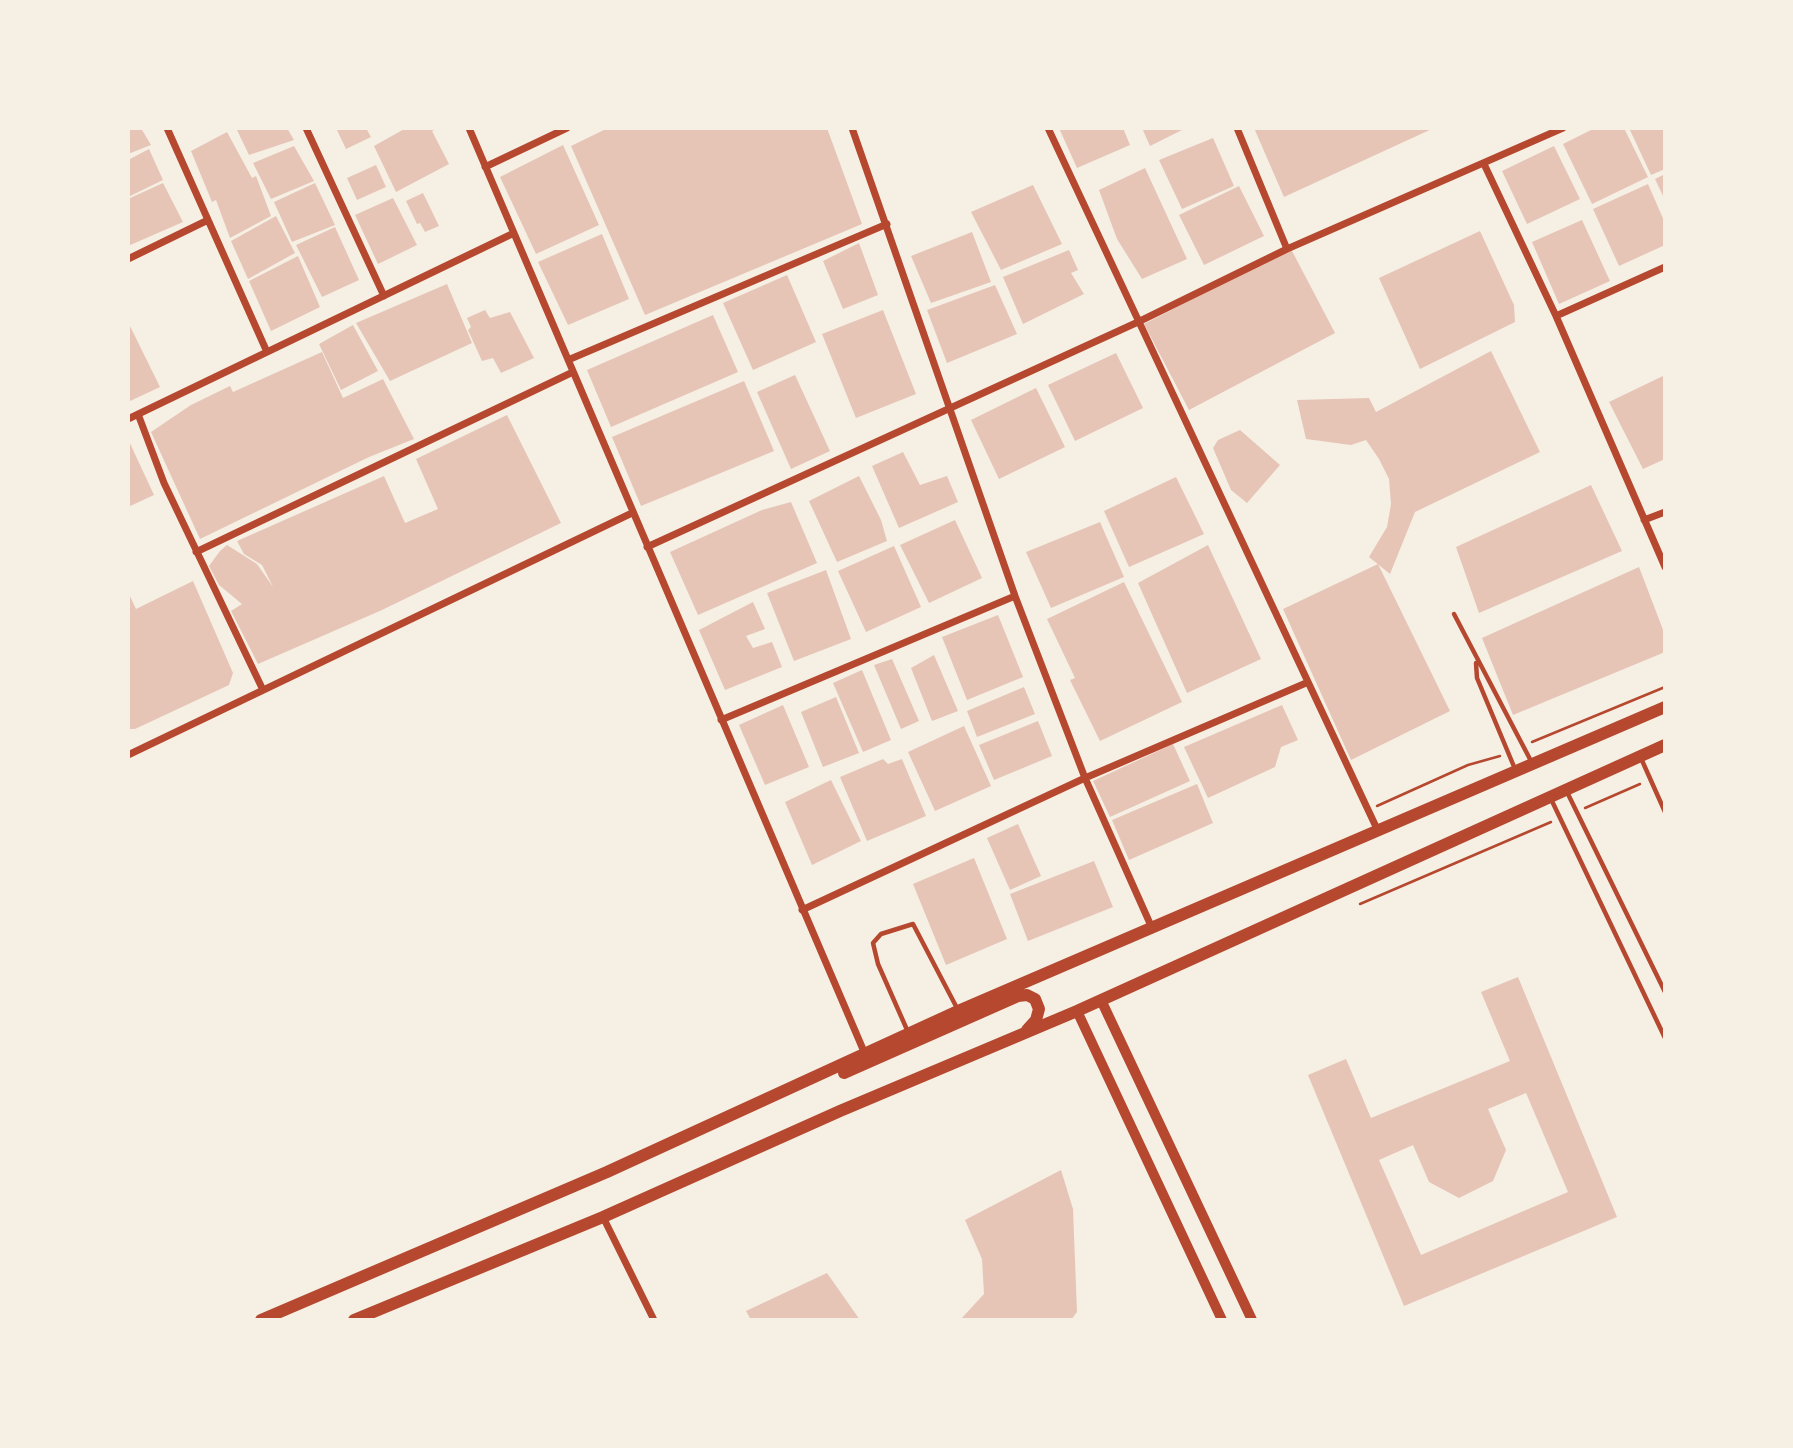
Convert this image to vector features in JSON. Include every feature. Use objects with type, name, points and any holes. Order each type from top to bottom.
[{"type":"main road","points":[[261,1320],[607,1172],[958,1011],[1665,707]]},
{"type":"main road","points":[[354,1320],[603,1217],[1077,1011],[1549,795],[1665,745]]},
{"type":"main road","points":[[770,1098],[838,1075],[1018,996],[1027,995],[1035,999],[1039,1009],[1036,1020],[1024,1033]]},
{"type":"street","points":[[167,128],[267,352]]},
{"type":"street","points":[[306,128],[384,296]]},
{"type":"street","points":[[468,128],[865,1054]]},
{"type":"street","points":[[485,167],[567,128]]},
{"type":"street","points":[[852,128],[1015,596],[1085,778],[1152,929]]},
{"type":"street","points":[[1048,128],[1306,683],[1378,831]]},
{"type":"street","points":[[1237,128],[1287,249]]},
{"type":"street","points":[[647,547],[1138,322],[1287,249],[1563,128]]},
{"type":"street","points":[[1485,163],[1556,316],[1665,567]]},
{"type":"street","points":[[128,259],[208,220]]},
{"type":"street","points":[[568,360],[887,224]]},
{"type":"street","points":[[128,419],[514,233]]},
{"type":"street","points":[[1556,316],[1665,267]]},
{"type":"street","points":[[196,552],[573,372]]},
{"type":"street","points":[[138,414],[164,483],[263,690]]},
{"type":"street","points":[[1644,520],[1665,512]]},
{"type":"street","points":[[128,755],[632,513]]},
{"type":"street","points":[[721,720],[1015,596]]},
{"type":"street","points":[[802,910],[1085,778],[1306,683]]},
{"type":"street","points":[[1101,1000],[1252,1320]]},
{"type":"street","points":[[1077,1011],[1222,1320]]},
{"type":"street","points":[[603,1217],[654,1320]]},
{"type":"lane","points":[[1454,614],[1476,662],[1477,678],[1516,772]]},
{"type":"lane","points":[[1476,662],[1487,672],[1532,765]]},
{"type":"lane","points":[[1640,756],[1665,812]]},
{"type":"lane","points":[[1565,788],[1665,992]]},
{"type":"lane","points":[[1549,795],[1665,1038]]},
{"type":"lane","points":[[908,1033],[878,964],[873,943],[881,934],[912,924],[958,1011]]},
{"type":"path","points":[[1523,746],[1665,687]]},
{"type":"path","points":[[1368,810],[1468,765],[1482,764],[1508,752]]},
{"type":"path","points":[[1582,810],[1650,779]]},
{"type":"path","points":[[1360,904],[1554,821]]},
{"type":"building","points":[[128,128],[141,128],[151,145],[128,154]]},
{"type":"building","points":[[236,128],[287,128],[294,140],[249,155]]},
{"type":"building","points":[[336,128],[366,128],[371,137],[346,149]]},
{"type":"building","points":[[406,128],[439,128],[432,131],[449,164],[396,192],[374,146]]},
{"type":"building","points":[[608,128],[827,128],[862,224],[645,315],[571,146]]},
{"type":"building","points":[[1059,128],[1123,128],[1130,145],[1077,168]]},
{"type":"building","points":[[1142,128],[1186,128],[1150,146]]},
{"type":"building","points":[[1254,128],[1434,128],[1284,197]]},
{"type":"building","points":[[1595,128],[1624,128],[1648,177],[1592,204],[1563,144]]},
{"type":"building","points":[[1629,128],[1665,128],[1665,169],[1651,175]]},
{"type":"building","points":[[227,132],[252,178],[256,176],[271,216],[230,238],[216,200],[212,202],[191,151]]},
{"type":"building","points":[[1213,138],[1234,186],[1182,209],[1159,160]]},
{"type":"building","points":[[563,145],[599,225],[536,254],[500,177]]},
{"type":"building","points":[[294,146],[314,181],[271,199],[253,163]]},
{"type":"building","points":[[1554,146],[1580,199],[1527,224],[1502,171]]},
{"type":"building","points":[[149,149],[163,180],[128,197],[128,160]]},
{"type":"building","points":[[376,165],[386,187],[357,200],[347,178]]},
{"type":"building","points":[[1145,168],[1187,259],[1142,279],[1117,239],[1099,190]]},
{"type":"building","points":[[1665,174],[1665,200],[1655,179]]},
{"type":"building","points":[[163,183],[183,222],[128,246],[128,199]]},
{"type":"building","points":[[315,183],[335,225],[292,242],[274,202]]},
{"type":"building","points":[[1648,184],[1665,223],[1665,245],[1619,266],[1593,209]]},
{"type":"building","points":[[1033,185],[1062,244],[1001,270],[971,212]]},
{"type":"building","points":[[1239,186],[1264,236],[1204,265],[1179,215]]},
{"type":"building","points":[[423,193],[439,226],[425,232],[420,223],[417,224],[406,201]]},
{"type":"building","points":[[393,198],[417,245],[378,264],[355,215]]},
{"type":"building","points":[[276,216],[295,253],[248,279],[231,241]]},
{"type":"building","points":[[1582,220],[1610,281],[1559,304],[1532,242]]},
{"type":"building","points":[[335,227],[359,280],[322,297],[296,245]]},
{"type":"building","points":[[1480,231],[1514,305],[1515,322],[1420,369],[1379,278]]},
{"type":"building","points":[[972,232],[991,282],[931,303],[911,256]]},
{"type":"building","points":[[602,234],[629,299],[568,325],[538,262]]},
{"type":"building","points":[[859,243],[878,295],[843,309],[823,261]]},
{"type":"building","points":[[1291,249],[1335,333],[1189,410],[1144,324]]},
{"type":"building","points":[[1069,250],[1078,270],[1071,273],[1084,294],[1023,324],[1003,277]]},
{"type":"building","points":[[298,256],[320,307],[271,331],[249,281]]},
{"type":"building","points":[[787,275],[816,342],[753,370],[723,303]]},
{"type":"building","points":[[447,284],[472,343],[390,381],[356,323]]},
{"type":"building","points":[[995,285],[1017,334],[947,363],[927,310]]},
{"type":"building","points":[[485,310],[490,318],[510,312],[534,358],[501,373],[493,358],[482,361],[468,330],[471,327],[467,318]]},
{"type":"building","points":[[883,310],[916,394],[856,418],[822,334]]},
{"type":"building","points":[[713,315],[738,372],[611,427],[587,370]]},
{"type":"building","points":[[128,322],[160,387],[128,402]]},
{"type":"building","points":[[353,325],[378,371],[341,390],[319,344]]},
{"type":"building","points":[[1491,351],[1540,452],[1415,512],[1390,574],[1369,557],[1387,527],[1391,504],[1389,479],[1379,459],[1366,440],[1351,445],[1306,439],[1297,400],[1369,398],[1376,412]]},
{"type":"building","points":[[322,352],[343,398],[383,379],[414,439],[369,457],[200,539],[151,432],[191,405],[230,386],[233,392]]},
{"type":"building","points":[[1116,353],[1143,408],[1075,441],[1048,385]]},
{"type":"building","points":[[795,375],[830,451],[791,469],[757,392]]},
{"type":"building","points":[[1665,375],[1665,459],[1643,469],[1609,402]]},
{"type":"building","points":[[744,381],[774,451],[641,506],[612,437]]},
{"type":"building","points":[[1036,388],[1065,447],[999,479],[971,420]]},
{"type":"building","points":[[507,415],[561,523],[382,610],[258,664],[231,611],[242,604],[219,585],[209,566],[220,551],[227,545],[257,564],[273,587],[262,565],[244,554],[237,541],[384,476],[405,523],[438,509],[416,459]]},
{"type":"building","points":[[1240,430],[1280,465],[1247,503],[1231,490],[1213,448],[1218,440]]},
{"type":"building","points":[[128,439],[154,495],[128,507]]},
{"type":"building","points":[[903,452],[920,485],[947,476],[958,502],[899,528],[872,466]]},
{"type":"building","points":[[859,476],[881,520],[887,541],[837,562],[809,501]]},
{"type":"building","points":[[1176,477],[1204,534],[1129,567],[1104,511]]},
{"type":"building","points":[[1591,485],[1622,551],[1479,613],[1456,547]]},
{"type":"building","points":[[791,502],[817,563],[698,615],[670,552],[762,510]]},
{"type":"building","points":[[955,520],[982,578],[929,603],[900,545]]},
{"type":"building","points":[[1100,522],[1124,577],[1051,608],[1026,552]]},
{"type":"building","points":[[1208,545],[1261,659],[1187,693],[1138,583]]},
{"type":"building","points":[[894,546],[921,607],[866,632],[838,571]]},
{"type":"building","points":[[1378,564],[1450,711],[1351,760],[1283,609]]},
{"type":"building","points":[[1639,567],[1665,635],[1665,652],[1513,715],[1482,638]]},
{"type":"building","points":[[826,570],[851,639],[794,661],[767,593]]},
{"type":"building","points":[[193,581],[233,673],[229,685],[135,729],[128,729],[128,592],[136,609]]},
{"type":"building","points":[[1124,582],[1182,702],[1100,741],[1070,680],[1075,678],[1047,619]]},
{"type":"building","points":[[753,602],[765,629],[746,636],[753,648],[772,642],[782,667],[725,690],[699,630]]},
{"type":"building","points":[[998,615],[1023,677],[967,700],[942,637]]},
{"type":"building","points":[[934,655],[958,711],[932,721],[911,668]]},
{"type":"building","points":[[892,659],[919,721],[901,729],[874,665]]},
{"type":"building","points":[[862,670],[891,740],[863,752],[833,683]]},
{"type":"building","points":[[1024,687],[1035,714],[977,737],[967,711]]},
{"type":"building","points":[[836,697],[859,753],[823,767],[801,712]]},
{"type":"building","points":[[783,705],[809,767],[765,785],[739,725]]},
{"type":"building","points":[[1282,705],[1298,740],[1281,747],[1275,767],[1208,798],[1184,747]]},
{"type":"building","points":[[1038,721],[1052,756],[994,780],[979,745]]},
{"type":"building","points":[[964,726],[991,786],[935,811],[908,752]]},
{"type":"building","points":[[1173,744],[1190,781],[1110,817],[1093,781]]},
{"type":"building","points":[[883,759],[888,764],[902,759],[926,816],[867,841],[840,777]]},
{"type":"building","points":[[831,780],[861,841],[812,865],[785,802]]},
{"type":"building","points":[[1197,784],[1213,823],[1129,860],[1112,820]]},
{"type":"building","points":[[1018,824],[1041,876],[1010,890],[987,838]]},
{"type":"building","points":[[974,858],[1007,939],[946,965],[913,884]]},
{"type":"building","points":[[1094,861],[1113,907],[1028,941],[1010,894]]},
{"type":"building","points":[[1518,977],[1617,1217],[1404,1306],[1308,1075],[1346,1059],[1371,1118],[1510,1061],[1481,992]],"holes":[[[1526,1093],[1568,1192],[1421,1255],[1379,1160],[1413,1145],[1429,1182],[1459,1198],[1493,1181],[1506,1150],[1488,1109]]]},
{"type":"building","points":[[1061,1170],[1073,1209],[1077,1312],[1071,1320],[960,1320],[984,1294],[982,1259],[965,1220]]},
{"type":"building","points":[[827,1273],[860,1320],[751,1320],[746,1311]]}]
